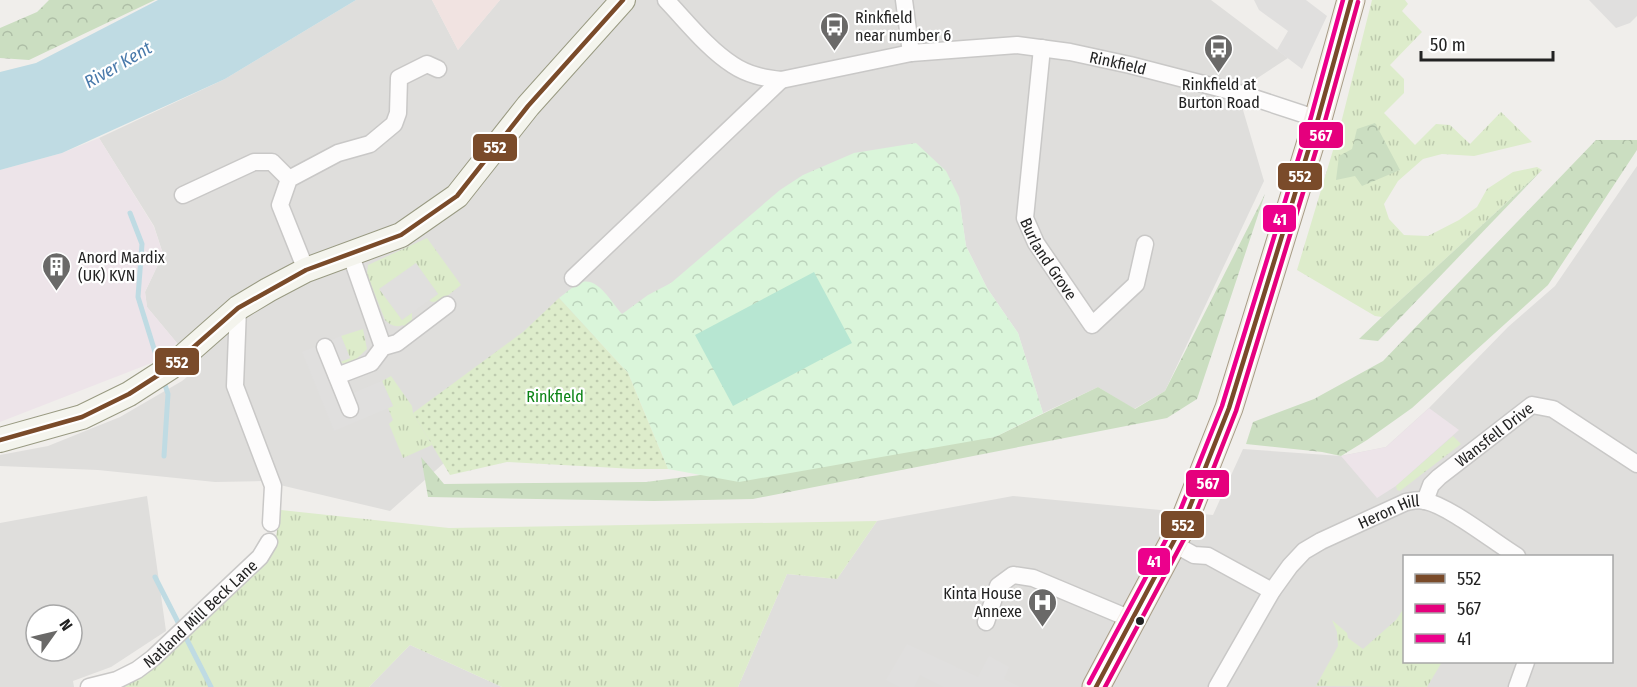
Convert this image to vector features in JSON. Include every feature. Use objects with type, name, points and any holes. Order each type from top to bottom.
[{"type":"main road","points":[[1096,687],[1184,524],[1229,408],[1318,119],[1351,0]]},
{"type":"street","points":[[0,440],[82,417],[161,374],[238,308],[306,270],[401,234],[457,196],[528,106],[623,0]]},
{"type":"street","name":"Rinkfield","points":[[666,0],[710,46],[732,65],[761,77],[781,80],[910,53],[1017,45],[1130,65],[1242,94],[1318,119]]},
{"type":"street","points":[[904,0],[910,53]]},
{"type":"street","name":"Burland Grove","points":[[1042,48],[1025,218],[1036,243],[1092,325],[1136,284],[1145,244]]},
{"type":"street","points":[[306,270],[280,205],[289,179],[338,153],[370,144],[394,124],[398,113],[399,78],[427,64],[438,69]]},
{"type":"street","points":[[573,278],[781,80]]},
{"type":"street","points":[[183,195],[254,162],[272,162],[289,179]]},
{"type":"street","points":[[350,253],[383,347]]},
{"type":"street","points":[[337,376],[371,363],[383,347],[397,343],[447,305]]},
{"type":"street","points":[[238,308],[235,386],[273,486],[271,523]]},
{"type":"street","points":[[325,347],[351,410]]},
{"type":"street","name":"Wansfell Drive","points":[[1425,501],[1431,485],[1439,477],[1532,405],[1553,409],[1637,464]]},
{"type":"street","name":"Heron Hill","points":[[1217,687],[1272,591],[1290,566],[1304,552],[1321,541],[1406,502],[1425,501],[1443,508],[1515,555]]},
{"type":"street","name":"Natland Mill Beck Lane","points":[[89,687],[117,680],[137,670],[260,557],[269,542]]},
{"type":"street","points":[[1174,544],[1194,555],[1208,556],[1272,591]]},
{"type":"street","points":[[986,622],[998,586],[1013,575],[1033,578],[1133,620]]},
{"type":"street","points":[[1517,687],[1526,663]]},
{"type":"shaded area","points":[[356,0],[432,0],[458,50],[500,0],[1211,0],[1288,58],[1256,79],[1243,110],[1264,181],[1165,391],[1134,409],[1098,387],[1043,413],[1018,333],[987,288],[966,246],[959,197],[671,283],[526,390],[390,511],[263,481],[215,482],[98,470],[0,466],[0,455],[48,446],[120,417],[182,381],[193,372],[177,343],[147,307],[145,292],[163,254],[154,226],[99,138],[225,79]]},
{"type":"shaded area","points":[[432,0],[500,0],[458,50]]},
{"type":"shaded area","points":[[1254,0],[1306,0],[1327,16],[1302,69],[1277,50],[1288,31],[1259,10]]},
{"type":"shaded area","points":[[1589,0],[1637,0],[1637,16],[1630,23],[1616,28]]},
{"type":"shaded area","points":[[99,138],[154,227],[163,254],[145,292],[147,307],[177,343],[154,362],[0,422],[0,170],[62,153]]},
{"type":"shaded area","points":[[1637,166],[1637,687],[738,687],[787,574],[837,579],[877,521],[1013,496],[1213,515],[1243,449],[1341,456],[1386,447],[1429,408],[1508,327],[1555,286]]},
{"type":"shaded area","points":[[416,263],[438,294],[402,320],[379,289]]},
{"type":"shaded area","points":[[341,336],[350,358],[333,365],[346,396],[382,381],[393,406],[334,431],[302,352]]},
{"type":"shaded area","points":[[1429,408],[1459,430],[1396,486],[1377,498],[1341,456],[1386,447]]},
{"type":"shaded area","points":[[147,496],[166,631],[111,667],[73,681],[74,687],[0,687],[0,523]]},
{"type":"shaded area","points":[[907,644],[978,677],[989,656],[1009,667],[1004,679],[1020,687],[944,687],[920,675],[914,687],[900,687],[886,680]]},
{"type":"shaded area","points":[[410,645],[502,687],[369,687]]},
{"type":"green space","points":[[49,0],[155,0],[29,60],[0,58],[0,28],[37,12]]},
{"type":"green space","points":[[1372,0],[1405,0],[1408,4],[1402,11],[1422,32],[1390,65],[1404,79],[1404,93],[1384,113],[1415,145],[1436,124],[1450,125],[1470,144],[1501,112],[1532,142],[1474,156],[1442,154],[1423,159],[1398,181],[1384,204],[1389,219],[1404,235],[1428,236],[1459,220],[1477,207],[1487,189],[1513,172],[1537,167],[1542,170],[1382,317],[1375,316],[1297,270],[1340,127]]},
{"type":"green space","points":[[1375,123],[1400,170],[1362,186],[1355,176],[1336,180],[1339,156],[1352,149],[1357,129]]},
{"type":"green space","points":[[1596,140],[1637,140],[1637,150],[1548,285],[1412,408],[1341,456],[1246,444],[1253,422],[1314,399],[1383,361]]},
{"type":"green space","points":[[916,143],[946,171],[959,197],[966,246],[987,288],[1018,333],[1043,413],[995,437],[739,482],[668,469],[628,373],[559,298],[577,285],[589,282],[600,288],[622,314],[648,295],[671,283],[780,190],[803,175],[854,153]]},
{"type":"green space","points":[[1542,170],[1378,341],[1359,339],[1382,317]]},
{"type":"green space","points":[[1265,194],[1197,399],[1167,418],[753,499],[654,501],[428,497],[421,457],[444,484],[646,482],[995,437],[1098,387],[1135,409],[1165,391]]},
{"type":"green space","points":[[427,238],[461,285],[441,301],[432,302],[429,300],[438,294],[415,263],[401,320],[412,312],[412,320],[405,328],[403,325],[393,325],[385,320],[367,274],[368,265]]},
{"type":"green space","points":[[814,272],[852,343],[733,406],[695,335]]},
{"type":"green space","name":"Rinkfield","points":[[559,298],[628,373],[668,469],[507,462],[450,475],[413,413],[523,332]]},
{"type":"green space","points":[[363,329],[367,349],[349,366],[340,362],[350,358],[341,336]]},
{"type":"green space","points":[[391,376],[412,406],[413,413],[432,445],[403,458],[389,424],[393,420],[388,408],[393,406],[382,381]]},
{"type":"green space","points":[[1453,436],[1461,444],[1400,491],[1397,490],[1396,486]]},
{"type":"green space","points":[[281,510],[449,528],[877,521],[837,579],[787,574],[738,687],[502,687],[410,645],[369,687],[115,687],[274,547]]},
{"type":"green space","points":[[1403,610],[1403,663],[1441,663],[1427,687],[1316,686],[1338,646],[1337,632],[1332,620],[1347,633],[1348,638],[1363,649],[1396,620]]},
{"type":"water","name":"River Kent","points":[[158,0],[356,0],[225,79],[62,153],[0,170],[0,72],[36,63]]},
{"type":"waterway","points":[[130,213],[142,244],[138,297],[160,368]]},
{"type":"waterway","points":[[163,379],[168,394],[164,456]]},
{"type":"waterway","points":[[155,577],[211,687]]},
{"type":"transit line","name":"552","points":[[0,440],[82,417],[129,394],[171,367],[238,308],[306,270],[401,235],[457,196],[528,106],[623,0]]},
{"type":"transit line","name":"41","points":[[1089,683],[1176,521],[1222,406],[1311,117],[1343,0]]},
{"type":"transit line","name":"552","points":[[1096,687],[1183,524],[1229,408],[1318,119],[1351,0]]},
{"type":"transit line","name":"567","points":[[1105,687],[1190,528],[1236,411],[1325,121],[1358,2]]},
{"type":"place","name":"Rinkfield near number 6","points":[[834,52]]},
{"type":"place","name":"Rinkfield at Burton Road","points":[[1219,74]]},
{"type":"place","name":"Anord Mardix (UK) KVN","points":[[57,292]]},
{"type":"place","name":"Kinta House Annexe","points":[[1043,628]]}]
